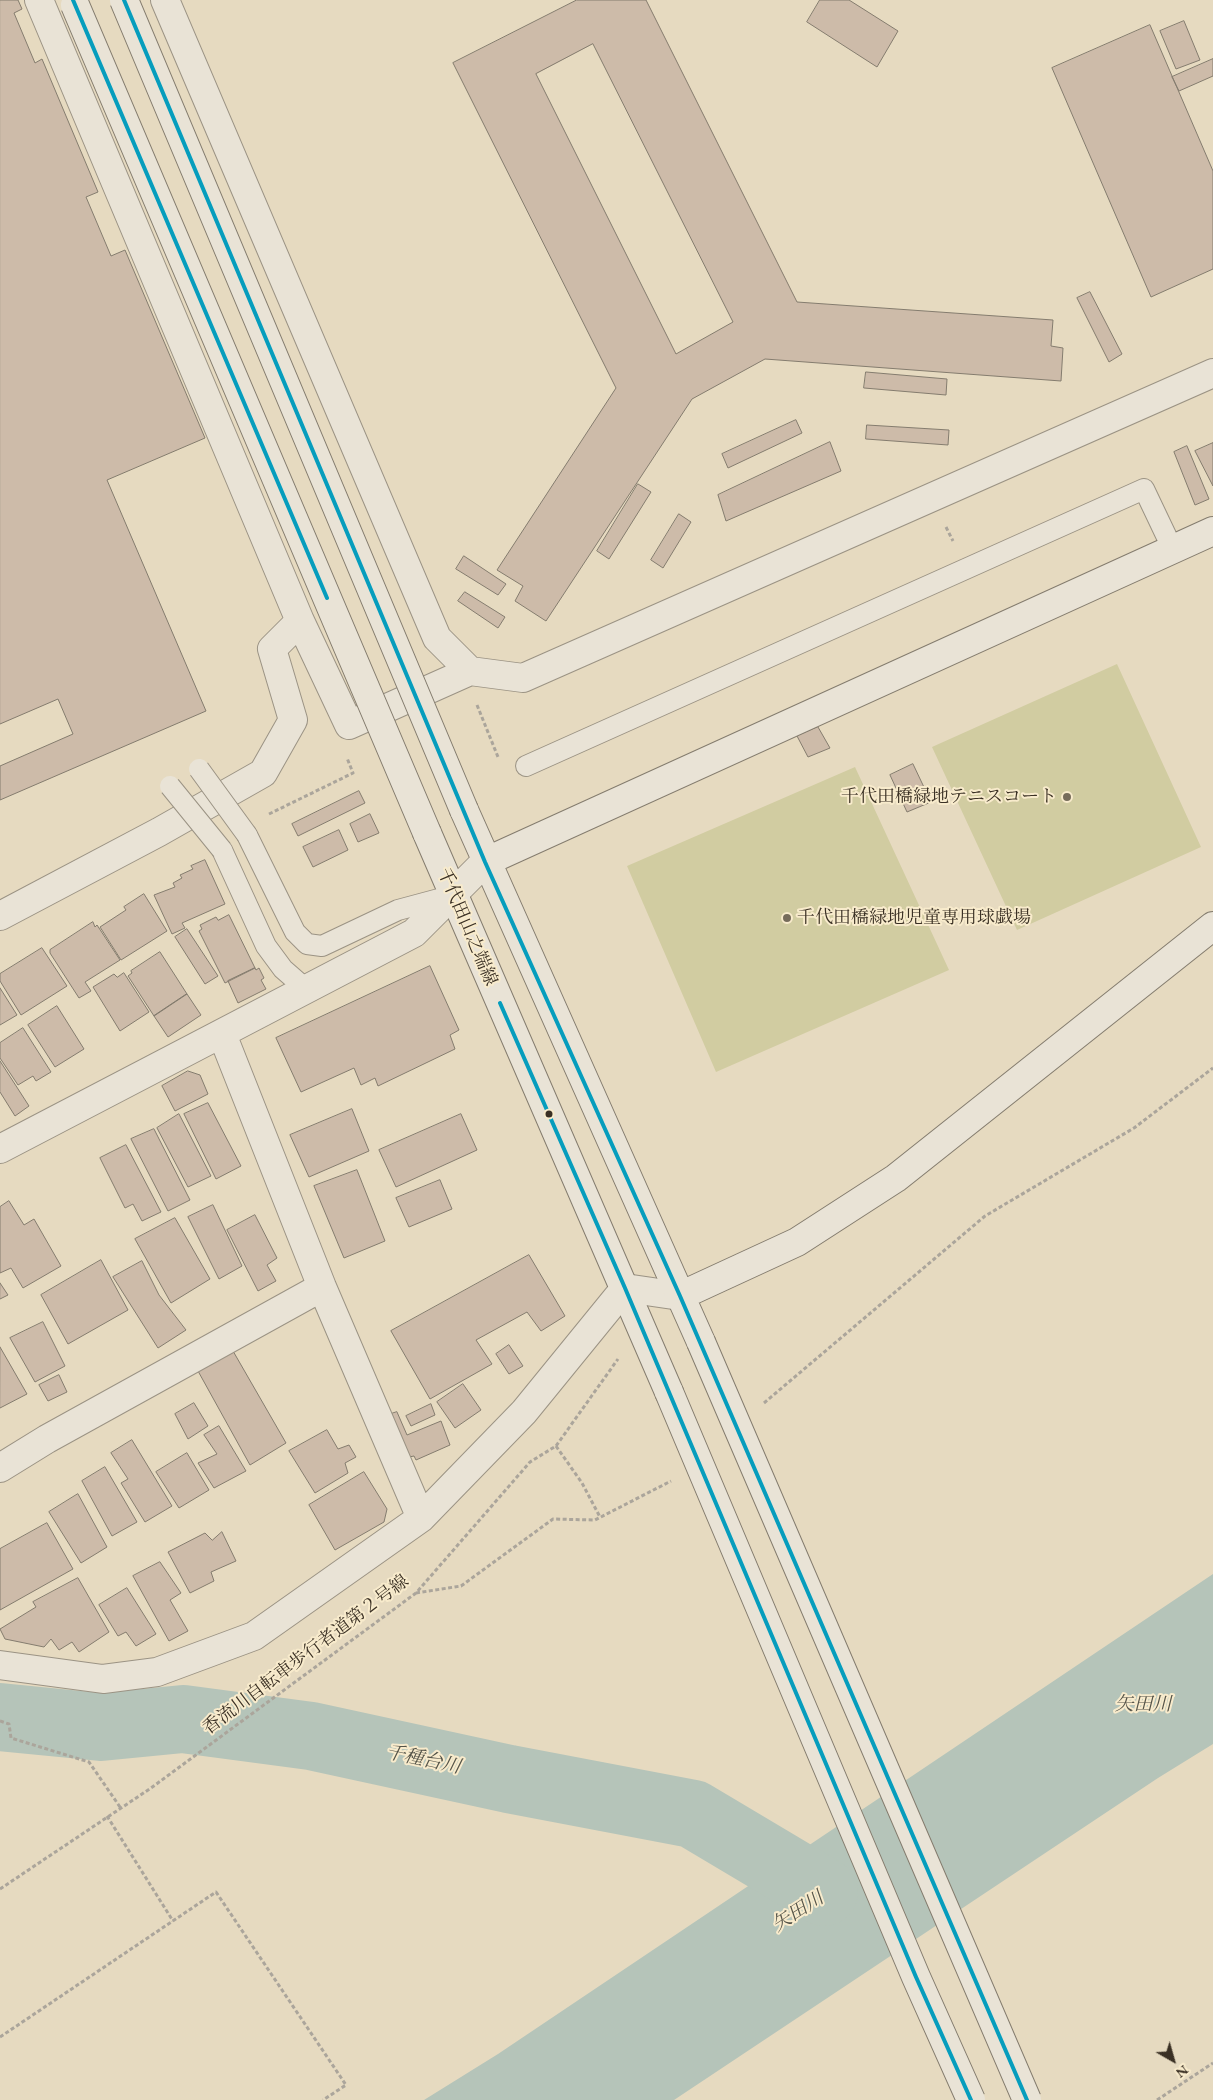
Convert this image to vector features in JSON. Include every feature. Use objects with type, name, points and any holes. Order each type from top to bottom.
[{"type":"street","points":[[39,0],[300,621],[349,725],[470,671],[522,678],[1213,373]]},
{"type":"street","points":[[124,0],[485,862],[701,1342],[1027,2100]]},
{"type":"street","points":[[164,0],[437,638],[470,671]]},
{"type":"street","name":"千代田山之端線","points":[[74,3],[453,895],[670,1392],[916,1977],[971,2100]]},
{"type":"street","points":[[0,1150],[414,934],[485,862],[1213,531]]},
{"type":"street","points":[[0,916],[159,832],[264,773],[293,720],[272,650],[300,621]]},
{"type":"street","points":[[0,1665],[102,1680],[157,1672],[254,1636],[421,1518],[524,1412],[625,1288],[680,1296],[797,1242],[896,1178],[1213,926]]},
{"type":"street","points":[[222,1034],[322,1286],[421,1518]]},
{"type":"street","points":[[0,1468],[48,1439],[322,1286]]},
{"type":"lane","points":[[526,766],[1144,489],[1173,550]]},
{"type":"lane","points":[[199,769],[247,835],[295,932],[307,944],[322,946],[398,910],[453,895]]},
{"type":"lane","points":[[170,786],[222,850],[266,946],[283,969],[307,990]]},
{"type":"path","points":[[932,497],[966,568]]},
{"type":"path","points":[[475,702],[501,765]]},
{"type":"path","points":[[764,1403],[985,1216],[1134,1128],[1213,1068]]},
{"type":"path","name":"香流川自転車歩行者道第２号線","points":[[0,1889],[151,1788],[416,1594],[530,1462],[556,1446],[641,1327]]},
{"type":"path","points":[[556,1446],[582,1483],[600,1517]]},
{"type":"path","points":[[416,1594],[461,1586],[552,1519],[595,1520],[674,1479]]},
{"type":"path","points":[[0,1721],[9,1724],[11,1738],[89,1762],[120,1807]]},
{"type":"path","points":[[107,1816],[173,1921]]},
{"type":"path","points":[[0,2037],[216,1892],[346,2085],[323,2100]]},
{"type":"path","points":[[1157,2100],[1213,2063]]},
{"type":"shaded area","name":"千代田橋緑地テニスコート","points":[[1117,664],[1201,847],[1017,930],[932,747]]},
{"type":"shaded area","name":"千代田橋緑地児童専用球戯場","points":[[855,767],[949,970],[716,1072],[627,866]]},
{"type":"water","name":"矢田川","points":[[1213,1574],[1213,1744],[1158,1778],[674,2100],[424,2100],[498,2054]]},
{"type":"building","points":[[0,0],[18,0],[22,9],[14,13],[35,63],[42,59],[98,192],[86,197],[111,256],[125,250],[205,438],[107,480],[206,711],[0,800],[0,766],[73,734],[58,699],[0,724]]},
{"type":"building","points":[[577,0],[646,0],[797,302],[1053,320],[1051,346],[1063,348],[1061,381],[765,359],[692,399],[546,621],[515,601],[523,586],[497,570],[616,388],[453,63]],"holes":[[[593,44],[733,322],[676,354],[536,74]]]},
{"type":"building","points":[[820,0],[849,0],[898,31],[877,67],[807,22]]},
{"type":"building","points":[[1184,21],[1200,60],[1176,69],[1160,31]]},
{"type":"building","points":[[1150,25],[1213,171],[1213,269],[1151,297],[1052,68]]},
{"type":"building","points":[[1213,59],[1213,76],[1179,91],[1172,77]]},
{"type":"building","points":[[1090,292],[1122,354],[1109,362],[1077,298]]},
{"type":"building","points":[[866,372],[947,379],[946,395],[864,388]]},
{"type":"building","points":[[796,420],[802,433],[728,468],[722,454]]},
{"type":"building","points":[[867,425],[949,430],[948,445],[866,439]]},
{"type":"building","points":[[830,442],[841,471],[726,521],[718,495]]},
{"type":"building","points":[[1213,443],[1213,486],[1195,451]]},
{"type":"building","points":[[1187,446],[1209,499],[1195,505],[1174,452]]},
{"type":"building","points":[[638,484],[651,492],[609,559],[597,551]]},
{"type":"building","points":[[679,514],[691,522],[663,568],[651,560]]},
{"type":"building","points":[[464,556],[506,584],[498,595],[456,569]]},
{"type":"building","points":[[465,592],[505,617],[498,628],[458,601]]},
{"type":"building","points":[[818,727],[830,748],[808,757],[797,736]]},
{"type":"building","points":[[913,764],[931,802],[907,812],[890,775]]},
{"type":"building","points":[[359,791],[365,803],[298,836],[292,824]]},
{"type":"building","points":[[370,814],[379,833],[358,842],[350,824]]},
{"type":"building","points":[[339,830],[348,850],[313,867],[303,847]]},
{"type":"building","points":[[205,860],[225,904],[182,923],[185,928],[172,934],[154,895],[175,887],[173,883],[182,878],[180,875],[193,869],[191,866]]},
{"type":"building","points":[[144,894],[167,931],[121,960],[100,927],[126,910],[124,907]]},
{"type":"building","points":[[229,915],[255,968],[225,983],[199,931],[202,929],[200,925],[216,917],[218,920]]},
{"type":"building","points":[[93,922],[95,927],[97,925],[120,960],[85,982],[91,991],[79,998],[50,953],[50,950]]},
{"type":"building","points":[[187,929],[218,976],[205,984],[175,937]]},
{"type":"building","points":[[42,948],[67,986],[21,1015],[0,981],[0,974]]},
{"type":"building","points":[[160,952],[187,994],[154,1016],[128,976],[132,973],[131,971]]},
{"type":"building","points":[[430,966],[459,1030],[450,1035],[455,1049],[378,1086],[375,1078],[361,1085],[354,1068],[301,1092],[276,1038]]},
{"type":"building","points":[[255,968],[256,970],[259,968],[264,978],[261,980],[266,989],[238,1003],[228,981]]},
{"type":"building","points":[[124,973],[149,1012],[120,1031],[93,987],[114,974],[117,977]]},
{"type":"building","points":[[0,988],[17,1015],[0,1025]]},
{"type":"building","points":[[187,994],[201,1015],[168,1037],[154,1016]]},
{"type":"building","points":[[57,1006],[84,1049],[55,1067],[28,1025]]},
{"type":"building","points":[[23,1028],[51,1072],[36,1081],[33,1076],[18,1085],[0,1058],[0,1043]]},
{"type":"building","points":[[0,1061],[29,1106],[15,1116],[0,1092]]},
{"type":"building","points":[[188,1071],[200,1075],[208,1094],[175,1111],[162,1086]]},
{"type":"building","points":[[208,1103],[241,1166],[216,1179],[184,1114]]},
{"type":"building","points":[[352,1109],[369,1151],[309,1177],[290,1135]]},
{"type":"building","points":[[179,1114],[211,1176],[188,1187],[157,1128]]},
{"type":"building","points":[[461,1114],[477,1150],[396,1187],[379,1150]]},
{"type":"building","points":[[154,1129],[190,1200],[168,1211],[131,1139]]},
{"type":"building","points":[[126,1145],[161,1212],[142,1221],[133,1204],[125,1208],[100,1158]]},
{"type":"building","points":[[357,1170],[385,1241],[344,1258],[314,1186]]},
{"type":"building","points":[[440,1180],[452,1209],[409,1227],[396,1198]]},
{"type":"building","points":[[9,1201],[24,1225],[34,1219],[61,1266],[23,1288],[11,1268],[0,1273],[0,1207]]},
{"type":"building","points":[[213,1205],[242,1266],[219,1279],[188,1217]]},
{"type":"building","points":[[255,1215],[277,1258],[267,1265],[276,1281],[258,1291],[227,1230]]},
{"type":"building","points":[[175,1218],[210,1279],[171,1303],[135,1239]]},
{"type":"building","points":[[529,1255],[565,1316],[541,1331],[527,1312],[476,1340],[492,1364],[430,1399],[391,1331]]},
{"type":"building","points":[[101,1260],[128,1310],[68,1344],[41,1295]]},
{"type":"building","points":[[142,1261],[159,1295],[186,1330],[158,1348],[113,1277]]},
{"type":"building","points":[[0,1283],[8,1295],[0,1299]]},
{"type":"building","points":[[43,1322],[65,1366],[35,1382],[10,1338]]},
{"type":"building","points":[[509,1345],[523,1366],[509,1374],[496,1354]]},
{"type":"building","points":[[0,1347],[27,1394],[0,1408]]},
{"type":"building","points":[[233,1351],[286,1443],[250,1465],[198,1371]]},
{"type":"building","points":[[59,1375],[67,1392],[48,1401],[39,1385]]},
{"type":"building","points":[[463,1384],[481,1410],[455,1428],[437,1402]]},
{"type":"building","points":[[194,1403],[208,1426],[188,1439],[175,1414]]},
{"type":"building","points":[[431,1404],[435,1415],[411,1426],[406,1416]]},
{"type":"building","points":[[397,1412],[407,1435],[441,1421],[450,1445],[416,1460],[414,1456],[409,1457],[391,1414]]},
{"type":"building","points":[[219,1426],[246,1471],[214,1488],[198,1463],[217,1454],[204,1435]]},
{"type":"building","points":[[327,1430],[338,1449],[349,1445],[356,1457],[345,1463],[348,1473],[315,1493],[289,1451]]},
{"type":"building","points":[[132,1440],[172,1506],[145,1522],[121,1483],[128,1479],[111,1453]]},
{"type":"building","points":[[187,1453],[209,1490],[179,1508],[156,1472]]},
{"type":"building","points":[[105,1467],[137,1522],[112,1536],[82,1481]]},
{"type":"building","points":[[364,1472],[387,1509],[384,1522],[335,1550],[309,1505]]},
{"type":"building","points":[[78,1494],[107,1547],[81,1563],[49,1512]]},
{"type":"building","points":[[47,1523],[73,1569],[0,1610],[0,1549]]},
{"type":"building","points":[[222,1532],[236,1561],[211,1572],[214,1581],[190,1593],[168,1552],[205,1533],[212,1540]]},
{"type":"building","points":[[160,1562],[181,1593],[170,1600],[188,1631],[169,1641],[133,1576]]},
{"type":"building","points":[[78,1578],[109,1632],[79,1652],[72,1642],[59,1650],[51,1639],[44,1647],[5,1639],[0,1629],[36,1607],[33,1602]]},
{"type":"building","points":[[127,1588],[156,1634],[136,1646],[126,1632],[118,1636],[99,1605]]},
{"type":"waterway","name":"千種台川","points":[[0,1717],[101,1727],[183,1719],[311,1736],[509,1779],[693,1814],[824,1892]]},
{"type":"transit line","points":[[73,0],[327,598]]},
{"type":"transit line","points":[[124,0],[485,862],[680,1296],[1027,2100]]},
{"type":"transit line","points":[[500,1003],[625,1288],[916,1977],[971,2100]]},
{"type":"place","name":"千代田橋緑地テニスコート","points":[[1067,797]]},
{"type":"place","name":"千代田橋緑地児童専用球戯場","points":[[787,918]]}]
